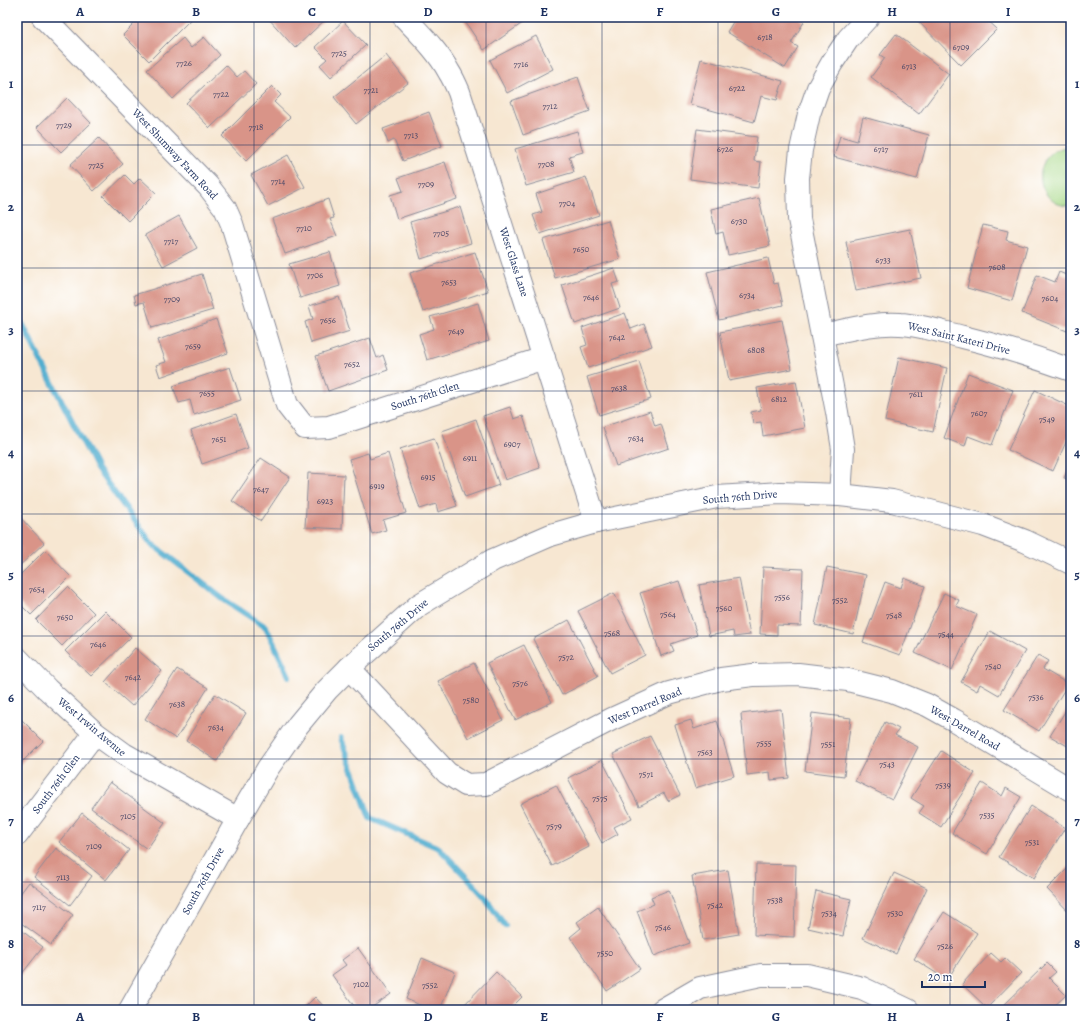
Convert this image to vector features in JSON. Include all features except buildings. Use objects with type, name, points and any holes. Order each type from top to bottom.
[{"type":"street","name":"West Shumway Farm Road","points":[[43,17],[208,186],[225,208],[232,224],[287,405],[305,428]]},
{"type":"street","name":"West Glass Lane","points":[[404,17],[436,53],[449,71],[459,92],[596,522]]},
{"type":"street","points":[[840,495],[843,449],[799,219],[798,178],[801,150],[809,114],[818,88],[848,39],[868,17]]},
{"type":"street","name":"West Saint Kateri Drive","points":[[822,335],[882,324],[900,324],[926,327],[1036,357],[1071,370]]},
{"type":"street","name":"South 76th Glen","points":[[305,428],[329,427],[544,358]]},
{"type":"street","name":"South 76th Drive","points":[[130,1010],[268,768],[298,725],[327,690],[349,668],[419,605],[493,560],[551,536],[596,522],[717,497],[780,493],[840,495],[892,501],[983,524],[1025,541],[1071,563]]},
{"type":"street","name":"West Irwin Avenue","points":[[17,658],[47,689],[95,733],[124,754],[238,819]]},
{"type":"street","name":"West Darrel Road","points":[[349,668],[447,773],[466,785],[486,784],[612,719],[669,693],[721,679],[753,675],[798,674],[848,680],[892,691],[927,705],[1071,790]]},
{"type":"street","name":"South 76th Glen","points":[[17,835],[95,733]]},
{"type":"street","points":[[662,1010],[700,988],[761,975],[807,975],[862,988],[908,1010]]},
{"type":"green space","points":[[1071,147],[1071,206],[1057,203],[1048,196],[1041,183],[1041,170],[1047,157],[1053,152]]},
{"type":"waterway","points":[[17,316],[20,319],[97,469],[152,544],[223,599],[266,627],[289,676]]},
{"type":"waterway","points":[[341,738],[370,818],[439,848],[485,897],[505,926]]}]
